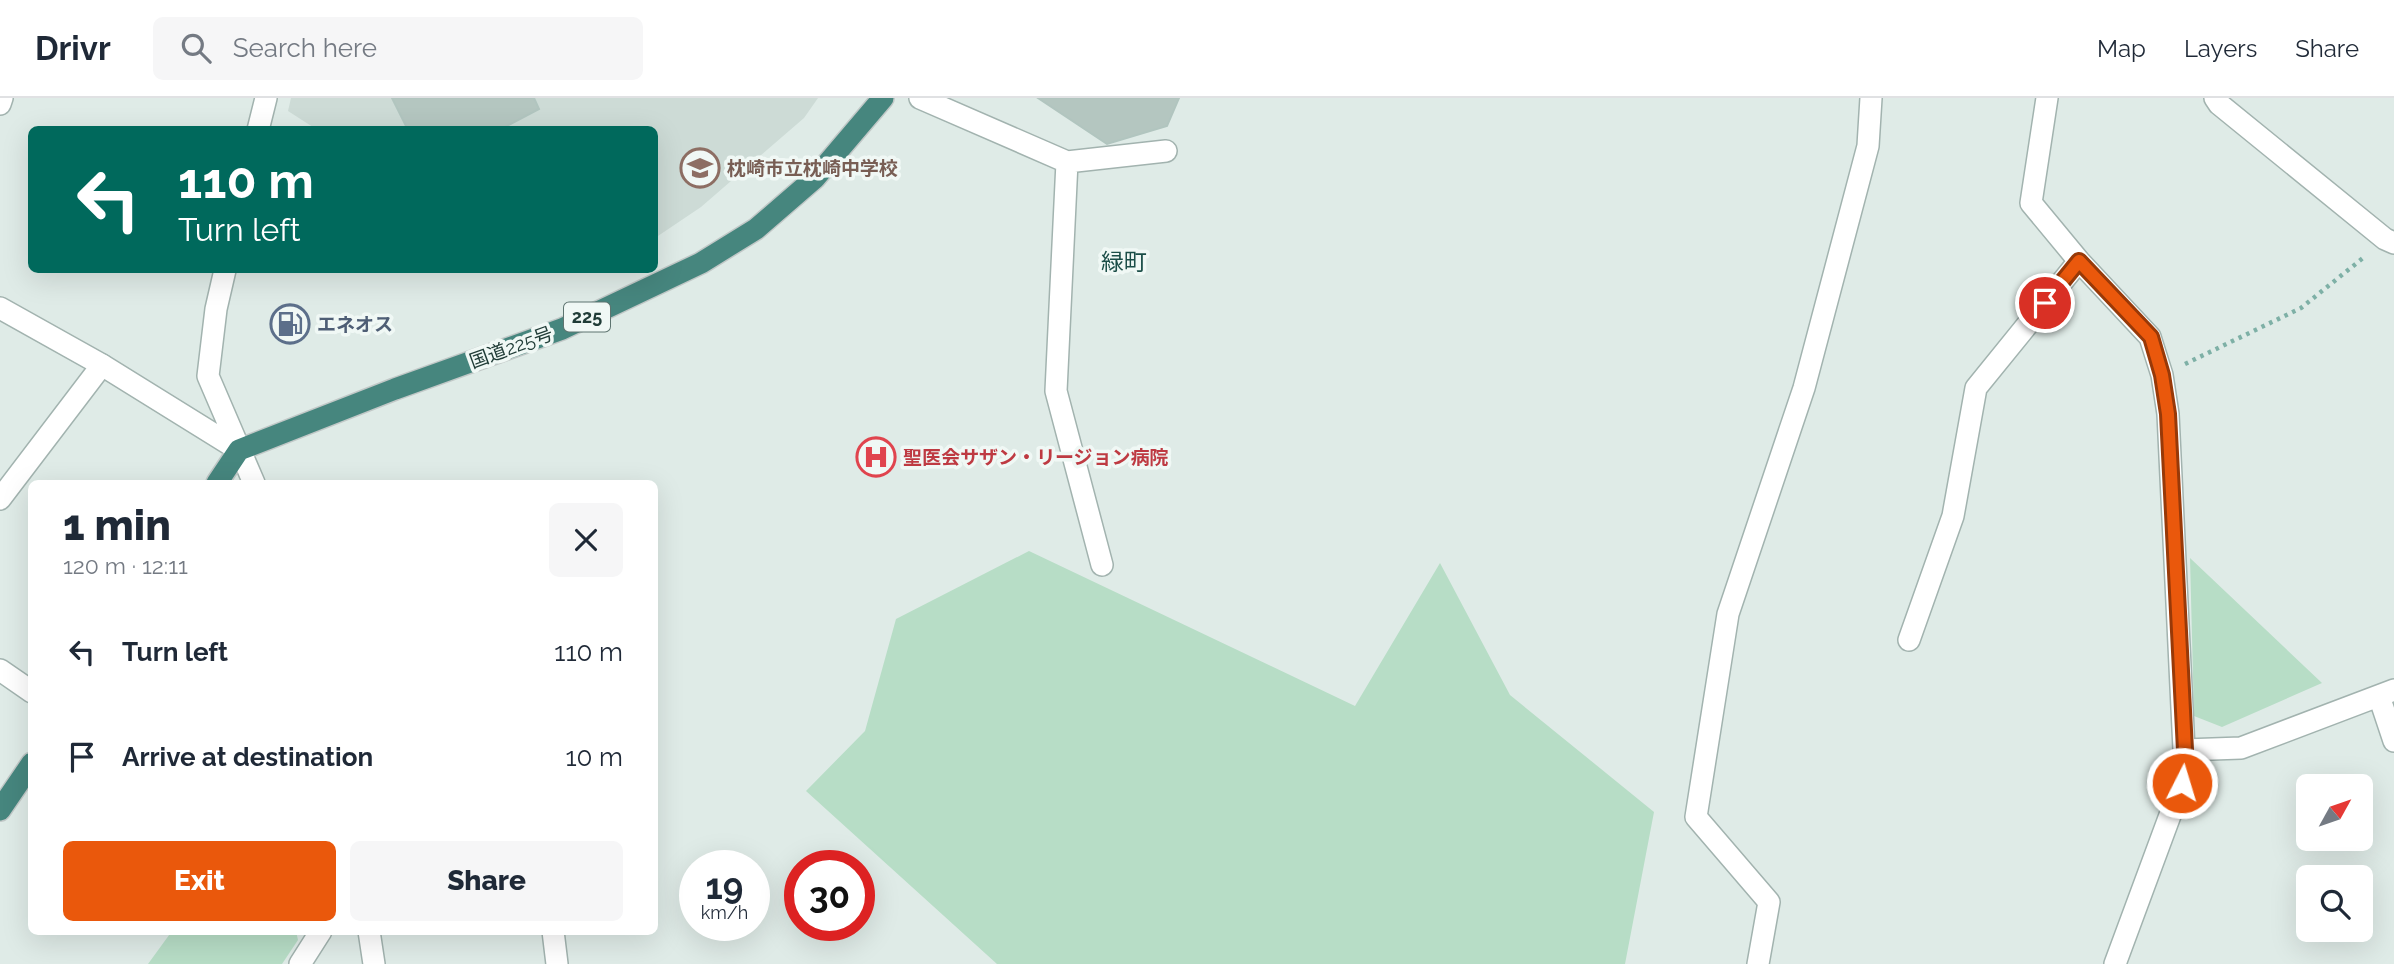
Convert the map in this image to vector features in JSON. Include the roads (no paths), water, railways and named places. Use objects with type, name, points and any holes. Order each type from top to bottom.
[{"type":"highway","name":"国道225号","points":[[239,450],[394,389],[562,329],[701,263],[756,229],[815,178],[883,98]]},
{"type":"highway","points":[[219,480],[239,450]]},
{"type":"highway","points":[[0,810],[28,769]]},
{"type":"street","points":[[0,104],[2,98]]},
{"type":"street","points":[[259,126],[266,98]]},
{"type":"street","points":[[920,98],[1067,162],[1166,150]]},
{"type":"street","points":[[1758,964],[1769,902],[1696,817],[1728,614],[1804,388],[1868,146],[1871,98]]},
{"type":"street","points":[[2047,98],[2031,203],[2079,261],[2151,337],[2162,375],[2168,414],[2185,750],[2182,783],[2115,964]]},
{"type":"street","points":[[2215,98],[2219,104],[2390,241]]},
{"type":"street","points":[[1067,162],[1056,391],[1102,565]]},
{"type":"street","points":[[1909,640],[1953,516],[1976,388],[2079,261]]},
{"type":"street","points":[[224,273],[216,309],[208,376],[253,480]]},
{"type":"street","points":[[0,308],[102,365],[239,450]]},
{"type":"street","points":[[0,499],[102,365]]},
{"type":"street","points":[[0,670],[28,689]]},
{"type":"street","points":[[2185,750],[2241,748],[2386,693],[2394,741]]},
{"type":"street","points":[[300,964],[318,935]]},
{"type":"street","points":[[367,935],[374,964]]},
{"type":"street","points":[[554,935],[557,964]]},
{"type":"place","name":"枕崎市立枕崎中学校","points":[[700,168]]},
{"type":"place","name":"エネオス","points":[[290,324]]},
{"type":"place","name":"聖医会サザン・リージョン病院","points":[[876,457]]},
{"type":"district","name":"緑町","points":[[1124,262]]}]
